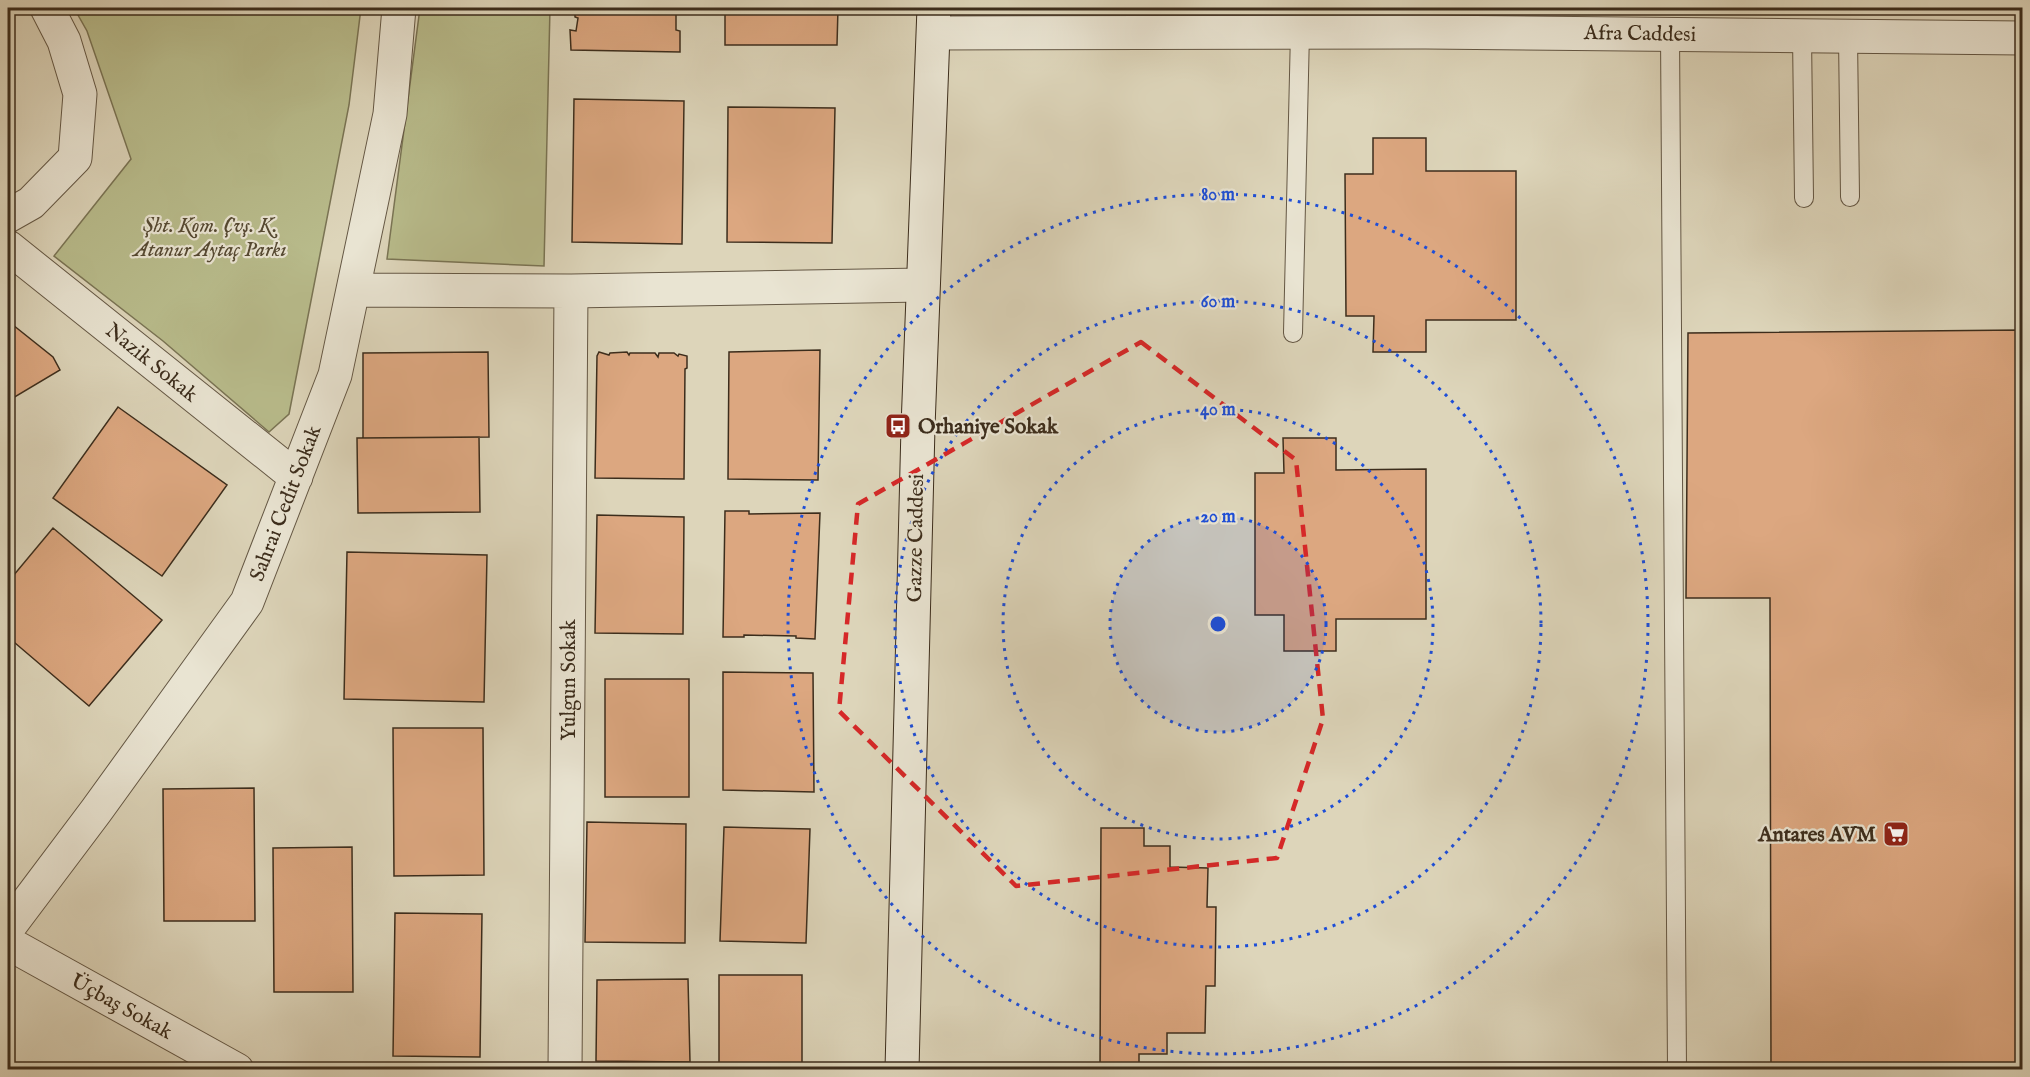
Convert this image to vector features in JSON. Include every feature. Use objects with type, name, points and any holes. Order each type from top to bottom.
[{"type":"street","points":[[8,216],[31,203],[75,158],[80,94],[64,41],[47,8]]},
{"type":"street","name":"Sahrai Cedit Sokak","points":[[8,928],[247,602],[335,375],[390,114],[399,8]]},
{"type":"street","name":"Afra Caddesi","points":[[934,20],[1300,32],[1425,20],[1670,33],[2022,38]]},
{"type":"street","name":"Gazze Caddesi","points":[[902,1070],[922,285],[934,20]]},
{"type":"street","name":"Nazik Sokak","points":[[8,247],[296,477]]},
{"type":"street","points":[[353,290],[571,291],[922,285]]},
{"type":"street","name":"Yulgun Sokak","points":[[565,1070],[571,291]]},
{"type":"street","name":"Üçbaş Sokak","points":[[8,943],[237,1070]]},
{"type":"lane","points":[[1293,333],[1300,32]]},
{"type":"lane","points":[[1670,33],[1677,1070]]},
{"type":"lane","points":[[1802,35],[1804,198]]},
{"type":"lane","points":[[1848,36],[1850,197]]},
{"type":"highlighted area","points":[[1141,342],[1296,460],[1323,719],[1277,858],[1016,886],[839,711],[858,504]]},
{"type":"green space","name":"Şht. Kom. Çvş. K. Atanur Aytaç Parkı","points":[[74,8],[361,8],[349,105],[289,414],[269,432],[163,341],[54,256],[131,159],[87,31]]},
{"type":"green space","points":[[420,8],[550,8],[544,266],[387,259]]},
{"type":"building","points":[[575,8],[676,8],[676,30],[680,31],[680,52],[571,50],[570,30],[576,31],[578,18],[575,17]]},
{"type":"building","points":[[725,8],[838,8],[837,45],[725,45]]},
{"type":"building","points":[[574,99],[684,101],[682,244],[572,242]]},
{"type":"building","points":[[728,107],[835,108],[832,243],[727,242]]},
{"type":"building","points":[[1373,138],[1426,138],[1426,171],[1516,171],[1516,320],[1426,320],[1426,352],[1373,352],[1374,316],[1346,316],[1345,174],[1373,174]]},
{"type":"building","points":[[8,321],[53,357],[60,370],[8,401]]},
{"type":"building","name":"Antares AVM","points":[[2022,330],[2022,1070],[1771,1070],[1770,598],[1686,598],[1688,333]]},
{"type":"building","points":[[820,350],[818,480],[728,479],[729,352]]},
{"type":"building","points":[[488,352],[489,437],[363,438],[363,353]]},
{"type":"building","points":[[599,352],[609,355],[610,353],[627,352],[629,355],[630,353],[655,353],[658,357],[659,353],[687,356],[684,479],[595,478],[597,356]]},
{"type":"building","points":[[118,407],[227,485],[162,576],[53,498]]},
{"type":"building","points":[[479,437],[480,512],[358,513],[357,438]]},
{"type":"building","points":[[1283,438],[1336,438],[1336,470],[1426,469],[1426,619],[1336,619],[1336,651],[1284,651],[1284,615],[1255,615],[1255,473],[1284,473]]},
{"type":"building","points":[[725,511],[749,511],[749,514],[820,513],[815,639],[796,638],[796,636],[723,637]]},
{"type":"building","points":[[597,515],[684,517],[683,634],[595,633]]},
{"type":"building","points":[[53,528],[162,620],[89,706],[8,637],[8,582]]},
{"type":"building","points":[[347,552],[487,555],[484,702],[344,699]]},
{"type":"building","points":[[723,672],[813,673],[814,792],[723,790]]},
{"type":"building","points":[[605,679],[689,679],[689,797],[605,797]]},
{"type":"building","points":[[393,728],[483,728],[484,875],[394,876]]},
{"type":"building","points":[[254,788],[255,921],[164,921],[163,789]]},
{"type":"building","points":[[587,822],[686,824],[685,943],[585,942]]},
{"type":"building","points":[[724,827],[810,829],[806,943],[720,941]]},
{"type":"building","points":[[1101,828],[1144,828],[1144,846],[1170,846],[1170,867],[1208,868],[1207,907],[1216,907],[1215,986],[1206,986],[1205,1033],[1167,1033],[1167,1054],[1139,1054],[1139,1069],[1100,1069]]},
{"type":"building","points":[[352,847],[353,992],[274,992],[273,848]]},
{"type":"building","points":[[395,913],[482,914],[480,1057],[393,1056]]},
{"type":"building","points":[[719,975],[802,975],[802,1069],[719,1069]]},
{"type":"building","points":[[688,979],[690,1062],[596,1061],[597,980]]},
{"type":"building","points":[[596,1061],[690,1062],[690,1070],[596,1070]]},
{"type":"building","points":[[848,1069],[848,1070],[719,1070]]},
{"type":"place","name":"Orhaniye Sokak","points":[[898,426]]},
{"type":"place","name":"Antares AVM","points":[[1896,834]]}]
